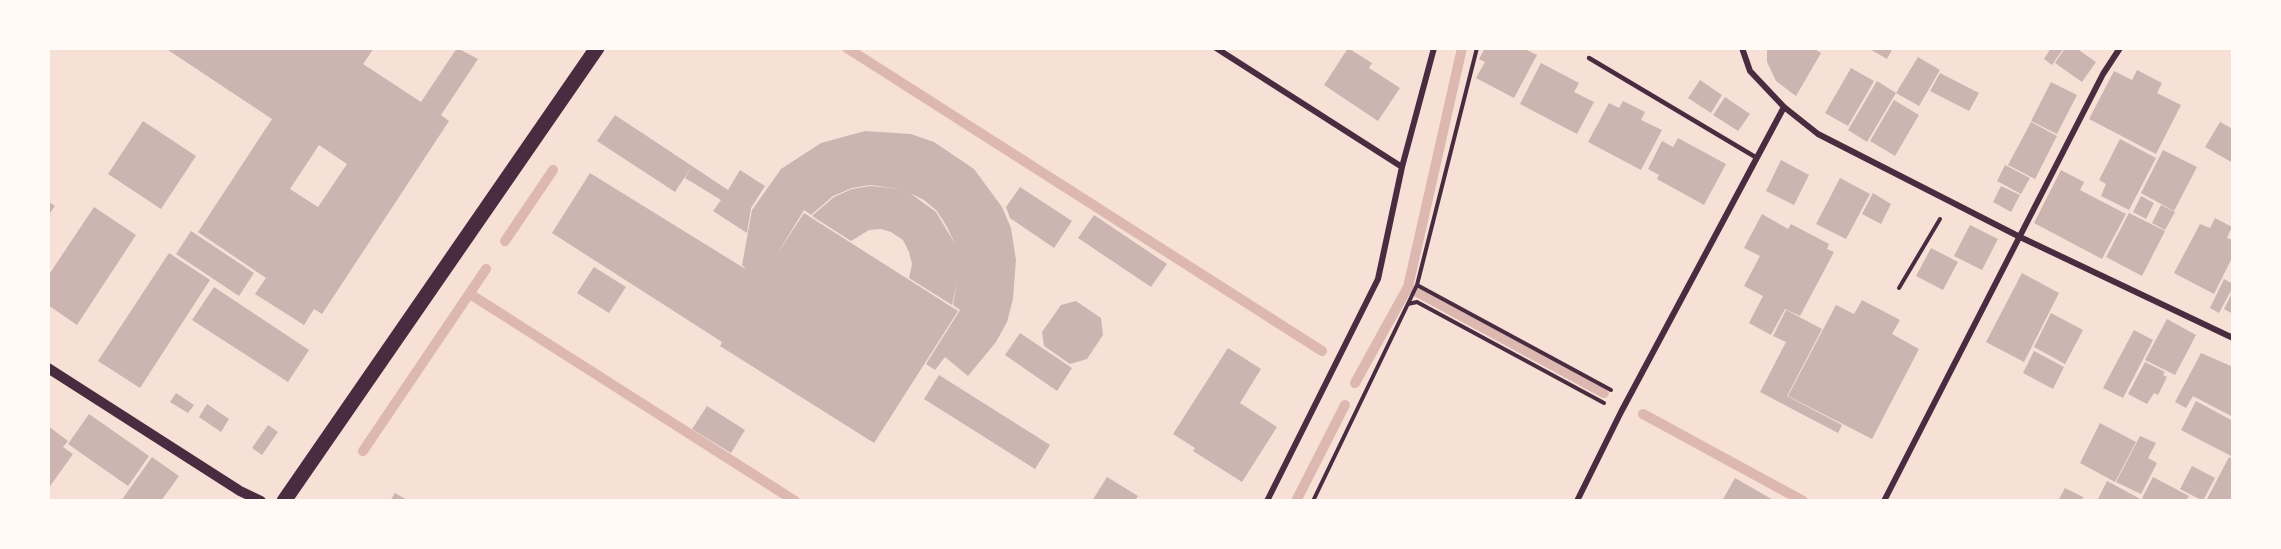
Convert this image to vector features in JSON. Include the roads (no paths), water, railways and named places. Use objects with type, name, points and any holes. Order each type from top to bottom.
[{"type":"main road","points":[[284,501],[597,48]]},
{"type":"street","points":[[1216,48],[1401,167]]},
{"type":"street","points":[[1267,501],[1378,279],[1401,167],[1434,48]]},
{"type":"street","points":[[1742,48],[1750,71],[1784,107],[1818,134],[2020,237],[2233,338]]},
{"type":"street","points":[[1884,501],[2103,74],[2120,48]]},
{"type":"street","points":[[1577,501],[1621,412],[1784,107]]},
{"type":"street","points":[[48,368],[240,491],[261,501]]},
{"type":"lane","points":[[1588,58],[1757,158]]},
{"type":"waterway","points":[[847,48],[1322,351]]},
{"type":"waterway","points":[[1355,383],[1408,287],[1462,48]]},
{"type":"waterway","points":[[505,241],[553,170]]},
{"type":"waterway","points":[[363,451],[486,269]]},
{"type":"waterway","points":[[1408,287],[1604,393]]},
{"type":"waterway","points":[[470,294],[795,501]]},
{"type":"waterway","points":[[1296,501],[1345,405]]},
{"type":"waterway","points":[[1643,414],[1803,501]]}]
